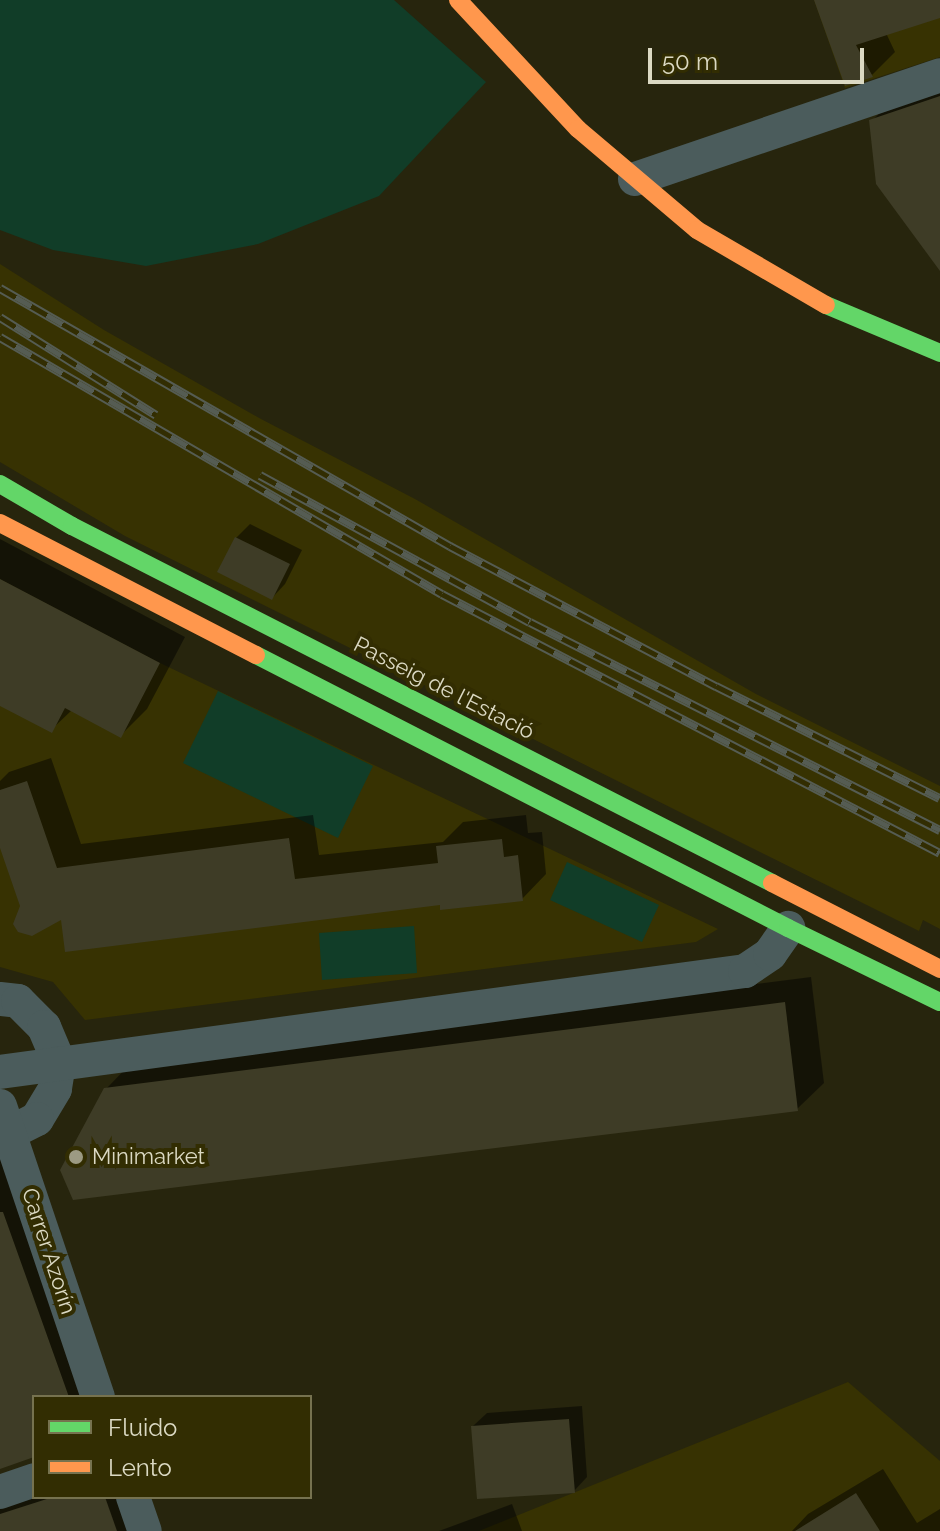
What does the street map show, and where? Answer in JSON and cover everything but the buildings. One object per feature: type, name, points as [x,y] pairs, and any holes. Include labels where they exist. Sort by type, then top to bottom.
[{"type":"main road","points":[[458,0],[578,129],[697,230],[819,302],[935,343]]},
{"type":"main road","name":"Passeig de l'Estació","points":[[0,484],[72,526],[869,930],[940,969]]},
{"type":"main road","points":[[0,523],[788,928],[940,1002]]},
{"type":"street","points":[[635,179],[940,75]]},
{"type":"street","points":[[0,1072],[745,971],[770,954],[788,928]]},
{"type":"street","points":[[0,999],[18,1001],[44,1027],[59,1063],[55,1089],[37,1119],[5,1119]]},
{"type":"street","name":"Carrer Azorín","points":[[5,1119],[97,1395]]},
{"type":"street","points":[[0,1492],[32,1481]]},
{"type":"street","points":[[134,1499],[145,1531]]},
{"type":"shaded area","points":[[814,0],[940,0],[940,57],[845,88]]},
{"type":"shaded area","points":[[0,264],[104,330],[261,419],[415,499],[756,694],[940,786],[940,929],[923,920],[919,931],[125,536],[0,462]]},
{"type":"shaded area","points":[[0,579],[160,663],[718,929],[696,942],[85,1020],[53,982],[0,967]]},
{"type":"shaded area","points":[[848,1382],[940,1461],[940,1531],[479,1531]]},
{"type":"green space","points":[[0,0],[394,0],[486,82],[379,196],[258,244],[146,266],[53,250],[0,230]]},
{"type":"green space","points":[[218,691],[373,766],[338,838],[183,763]]},
{"type":"green space","points":[[567,862],[659,905],[642,942],[550,900]]},
{"type":"green space","points":[[414,926],[417,973],[322,980],[319,933]]},
{"type":"railway","points":[[0,288],[450,546],[716,686],[940,798]]},
{"type":"railway","points":[[0,317],[156,415]]},
{"type":"railway","points":[[0,337],[442,594],[940,853]]},
{"type":"railway","points":[[260,475],[530,622],[940,830]]},
{"type":"traffic: fast","points":[[826,305],[940,353]]},
{"type":"traffic: fast","points":[[0,484],[72,526],[772,883]]},
{"type":"traffic: fast","points":[[256,655],[788,928],[940,1002]]},
{"type":"traffic: slow","points":[[458,0],[578,129],[697,230],[826,305]]},
{"type":"traffic: slow","points":[[0,523],[256,655]]},
{"type":"traffic: slow","points":[[772,883],[940,969]]},
{"type":"place","name":"Minimarket","points":[[76,1157]]}]
